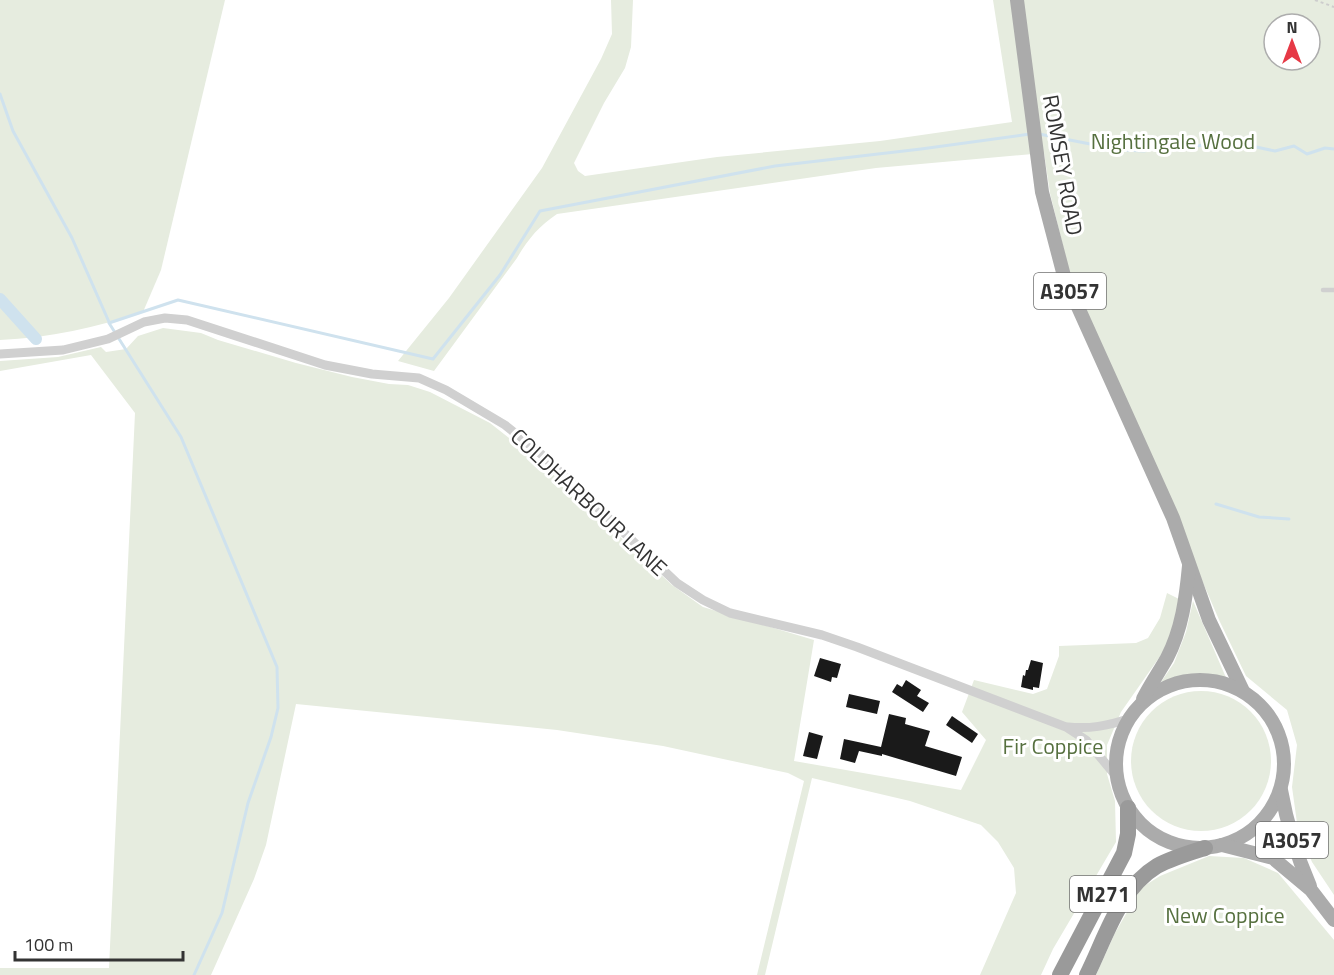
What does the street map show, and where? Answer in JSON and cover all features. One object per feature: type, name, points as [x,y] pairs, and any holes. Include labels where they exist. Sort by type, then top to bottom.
[{"type":"highway","name":"M271","points":[[1060,975],[1124,853],[1128,834],[1128,808]]},
{"type":"highway","name":"M271","points":[[1087,975],[1124,898],[1137,882],[1158,866],[1205,848]]},
{"type":"main road","name":"ROMSEY ROAD","points":[[1017,0],[1042,192],[1064,276],[1173,518],[1209,620],[1243,691]]},
{"type":"main road","name":"ROMSEY ROAD","points":[[1141,704],[1178,633],[1185,608],[1190,563]]},
{"type":"main road","points":[[1182,681],[1213,681],[1243,691],[1264,709],[1279,733],[1284,760],[1281,788],[1274,804],[1259,824],[1238,839],[1205,848],[1183,846],[1161,839],[1142,825],[1122,798],[1116,776],[1117,746],[1128,719],[1141,704],[1153,694],[1182,681]]},
{"type":"main road","name":"A3057","points":[[1281,788],[1286,822],[1294,850],[1311,890]]},
{"type":"main road","name":"A3057","points":[[1222,845],[1273,858],[1311,890],[1334,920]]},
{"type":"street","name":"COLDHARBOUR LANE","points":[[0,354],[63,350],[110,338],[144,322],[165,318],[187,320],[325,365],[372,374],[419,378],[446,390],[506,425],[541,454],[676,583],[703,600],[730,614],[822,635],[857,647],[1066,727],[1086,740],[1116,776]]},
{"type":"street","name":"COLDHARBOUR LANE","points":[[1066,727],[1087,729],[1128,719]]},
{"type":"lane","points":[[1323,290],[1334,290]]},
{"type":"path","points":[[1315,0],[1334,7]]},
{"type":"green space","points":[[0,0],[225,0],[161,270],[143,312],[73,331],[0,340]]},
{"type":"green space","name":"Nightingale Wood","points":[[611,0],[633,0],[631,47],[625,68],[604,103],[574,163],[578,171],[585,176],[717,157],[880,141],[1012,122],[993,0],[1334,0],[1334,895],[1312,862],[1298,830],[1292,787],[1297,745],[1287,710],[1246,676],[1220,622],[1070,275],[1050,193],[1044,153],[876,168],[557,214],[539,228],[530,239],[434,371],[398,361],[449,298],[542,168],[601,59],[612,34]]},
{"type":"green space","name":"Fir Coppice","points":[[163,328],[201,333],[296,363],[352,377],[408,385],[430,392],[490,423],[542,464],[672,585],[703,607],[814,640],[794,761],[961,790],[986,740],[962,712],[974,680],[1033,694],[1047,689],[1059,656],[1059,646],[1136,643],[1148,638],[1160,618],[1167,593],[1179,599],[1172,631],[1163,652],[1121,712],[1107,745],[1107,774],[1115,801],[1116,842],[1053,949],[1041,975],[980,975],[1016,893],[1014,868],[998,842],[981,825],[910,801],[812,778],[765,975],[757,975],[804,781],[788,773],[663,746],[557,730],[296,704],[266,845],[254,879],[211,975],[0,975],[0,968],[109,968],[135,413],[91,355],[0,371],[0,361],[58,357],[101,347],[106,352],[126,349],[138,336]]},
{"type":"green space","points":[[1193,601],[1227,680],[1194,674],[1161,682],[1174,663],[1186,632]]},
{"type":"green space","points":[[1201,691],[1228,696],[1251,711],[1266,734],[1271,761],[1266,788],[1251,811],[1228,826],[1201,831],[1174,826],[1151,811],[1136,788],[1131,761],[1136,734],[1151,711],[1174,696]]},
{"type":"green space","name":"New Coppice","points":[[1209,856],[1244,858],[1278,873],[1334,940],[1334,975],[1096,975],[1115,933],[1141,888],[1160,876]]},
{"type":"building","points":[[820,658],[841,664],[837,678],[832,677],[831,682],[814,676]]},
{"type":"building","points":[[1031,660],[1043,663],[1039,688],[1033,687],[1033,690],[1021,687],[1023,675],[1025,676]]},
{"type":"building","points":[[906,680],[921,690],[917,696],[929,703],[923,712],[892,692],[897,684],[902,687]]},
{"type":"building","points":[[849,694],[880,701],[877,714],[846,707]]},
{"type":"building","points":[[889,714],[906,718],[905,724],[930,731],[925,746],[962,757],[956,776],[882,754],[882,756],[859,751],[855,763],[840,759],[844,739],[881,747]]},
{"type":"building","points":[[952,716],[978,734],[972,743],[946,725]]},
{"type":"building","points":[[809,732],[823,736],[817,759],[803,756]]},
{"type":"waterway","points":[[0,94],[13,131],[72,238],[109,322]]},
{"type":"waterway","points":[[194,975],[222,913],[248,803],[271,737],[278,708],[277,667],[181,437],[109,323],[178,300],[433,359],[500,275],[540,211],[775,166],[1030,134]]},
{"type":"waterway","points":[[1039,134],[1121,150],[1144,151],[1164,146],[1183,148],[1203,145],[1210,149],[1227,147],[1240,139],[1246,139],[1256,147],[1275,151],[1294,146],[1307,154],[1325,148],[1334,149]]},
{"type":"waterway","points":[[0,299],[36,339]]},
{"type":"waterway","points":[[1216,504],[1259,517],[1289,519]]}]
